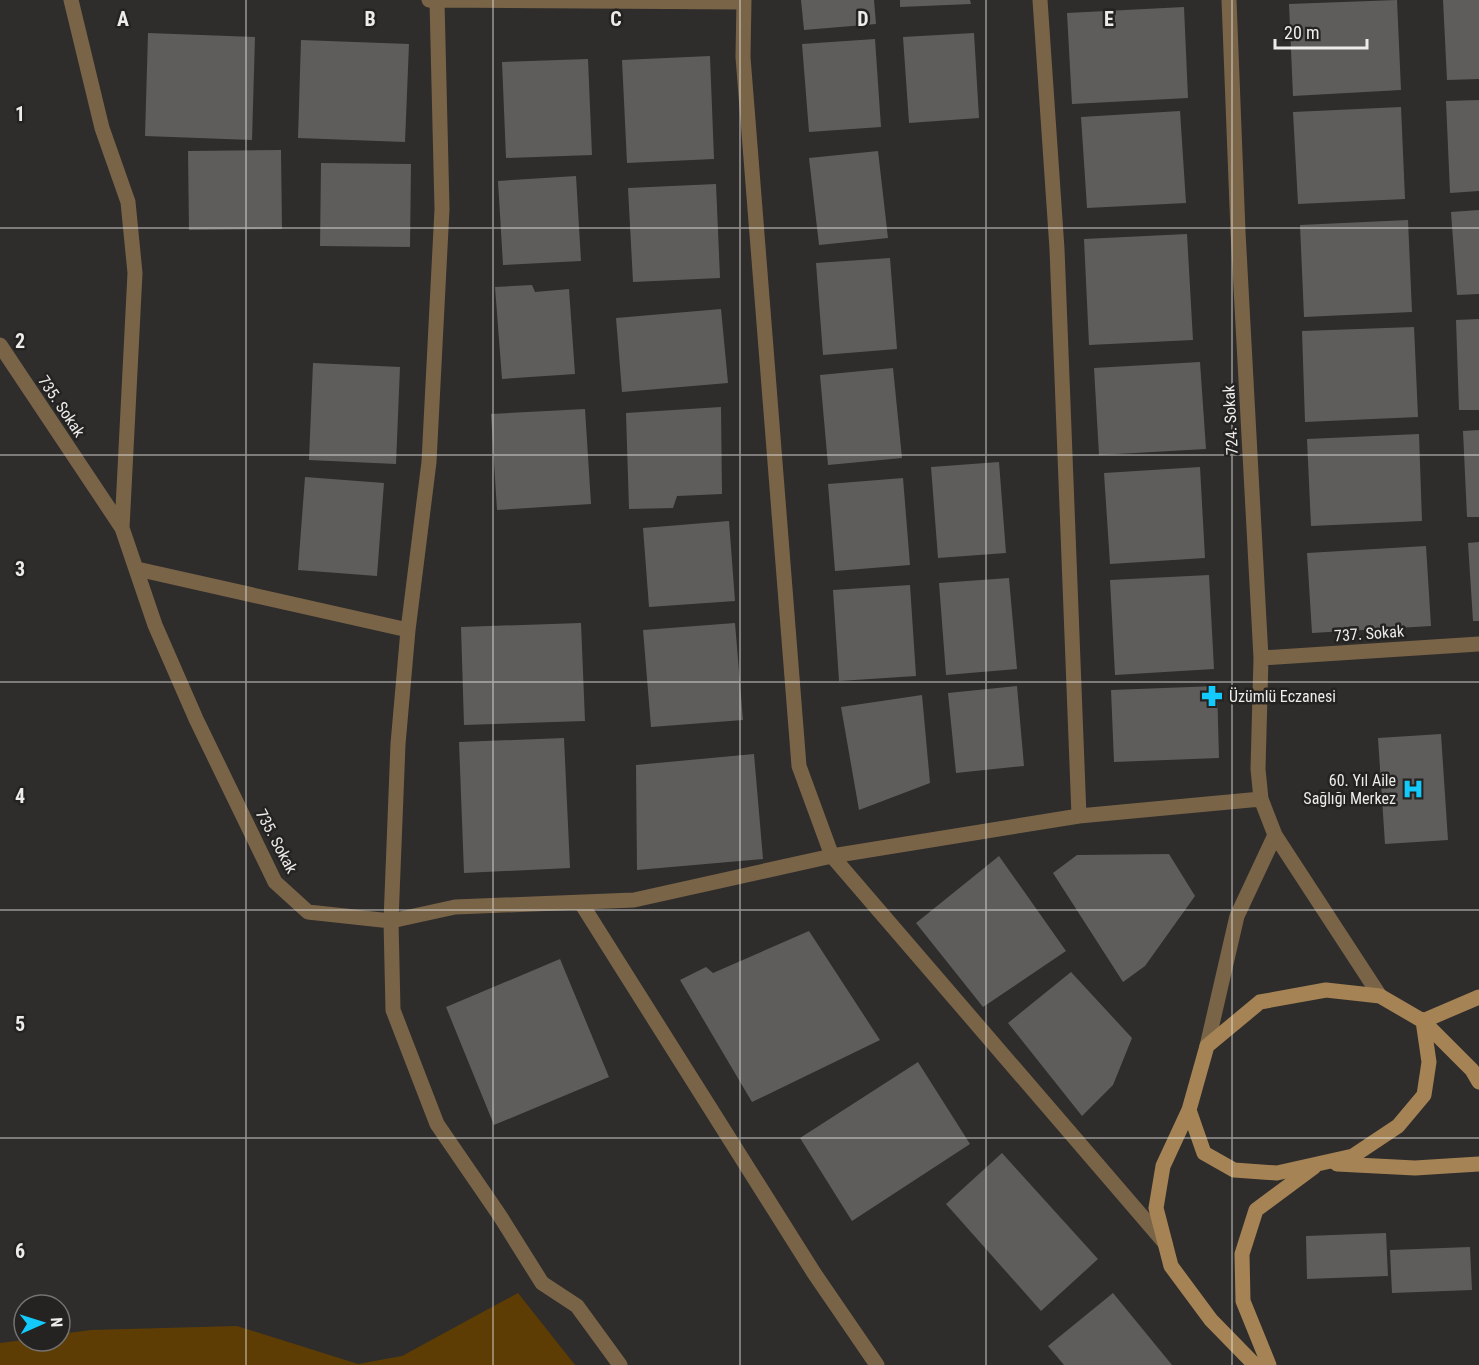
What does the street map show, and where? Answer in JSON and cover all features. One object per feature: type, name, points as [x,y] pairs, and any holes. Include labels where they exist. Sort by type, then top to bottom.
[{"type":"street","points":[[71,0],[102,128],[128,202],[135,273],[122,528]]},
{"type":"street","points":[[429,0],[744,1],[743,57],[799,766],[832,856],[1165,1243]]},
{"type":"street","points":[[437,0],[442,209],[429,462],[408,630],[399,744],[391,921],[393,1010],[437,1124],[500,1216],[542,1283],[577,1306],[620,1365]]},
{"type":"street","points":[[1040,0],[1057,249],[1079,816]]},
{"type":"street","name":"724. Sokak","points":[[1229,0],[1238,232],[1261,658],[1258,769],[1261,800],[1275,835],[1380,996]]},
{"type":"street","name":"735. Sokak","points":[[0,345],[122,528],[155,625],[191,708],[275,882],[308,912],[391,921],[454,908],[634,900],[832,856],[1079,816],[1261,800]]},
{"type":"street","points":[[137,569],[408,630]]},
{"type":"street","name":"737. Sokak","points":[[1261,658],[1479,644]]},
{"type":"street","points":[[1255,1365],[1211,1320],[1171,1266],[1156,1208],[1164,1166],[1189,1110],[1207,1046],[1237,916],[1275,835]]},
{"type":"street","points":[[581,903],[814,1273],[876,1365]]},
{"type":"street","points":[[1207,1046],[1260,1002],[1326,990],[1380,996],[1423,1021],[1472,1070],[1479,1082]]},
{"type":"street","points":[[1423,1021],[1479,997]]},
{"type":"street","points":[[1189,1110],[1204,1153],[1234,1170],[1277,1173],[1353,1156],[1398,1126],[1424,1095],[1429,1062],[1423,1021]]},
{"type":"street","points":[[1269,1365],[1243,1300],[1242,1254],[1256,1210],[1320,1163],[1415,1168],[1479,1164]]},
{"type":"shaded area","points":[[518,1293],[575,1365],[0,1365],[0,1343],[12,1342],[12,1353],[72,1353],[72,1332],[237,1326],[358,1364],[402,1356]]},
{"type":"building","points":[[801,0],[874,0],[876,24],[804,30]]},
{"type":"building","points":[[900,0],[970,0],[971,4],[900,7]]},
{"type":"building","points":[[1397,0],[1401,90],[1293,96],[1289,4]]},
{"type":"building","points":[[1443,0],[1479,0],[1479,79],[1447,80]]},
{"type":"building","points":[[1184,7],[1188,98],[1072,104],[1067,13]]},
{"type":"building","points":[[148,33],[255,37],[252,140],[145,136]]},
{"type":"building","points":[[974,33],[979,118],[909,123],[903,37]]},
{"type":"building","points":[[875,39],[881,127],[809,132],[802,44]]},
{"type":"building","points":[[301,40],[409,44],[405,142],[298,138]]},
{"type":"building","points":[[710,56],[714,159],[627,163],[622,60]]},
{"type":"building","points":[[588,59],[592,155],[506,158],[502,62]]},
{"type":"building","points":[[1479,100],[1479,191],[1450,193],[1446,101]]},
{"type":"building","points":[[1401,107],[1405,199],[1298,204],[1293,112]]},
{"type":"building","points":[[1180,111],[1186,203],[1087,208],[1081,117]]},
{"type":"building","points":[[281,150],[282,229],[189,230],[188,151]]},
{"type":"building","points":[[878,151],[888,238],[819,245],[809,158]]},
{"type":"building","points":[[321,163],[411,164],[410,247],[320,246]]},
{"type":"building","points":[[576,176],[581,261],[503,265],[498,181]]},
{"type":"building","points":[[716,184],[720,278],[633,282],[628,188]]},
{"type":"building","points":[[1479,210],[1479,294],[1457,295],[1451,212]]},
{"type":"building","points":[[1408,220],[1412,312],[1304,317],[1300,225]]},
{"type":"building","points":[[1187,234],[1193,340],[1089,345],[1084,239]]},
{"type":"building","points":[[890,258],[897,349],[823,355],[816,263]]},
{"type":"building","points":[[532,285],[535,292],[569,289],[575,374],[502,379],[495,287]]},
{"type":"building","points":[[721,309],[728,383],[622,392],[616,318]]},
{"type":"building","points":[[1479,319],[1479,410],[1459,410],[1456,320]]},
{"type":"building","points":[[1414,327],[1418,417],[1305,422],[1302,331]]},
{"type":"building","points":[[1200,362],[1206,449],[1099,455],[1094,368]]},
{"type":"building","points":[[313,363],[400,367],[396,464],[309,460]]},
{"type":"building","points":[[893,368],[902,458],[828,465],[820,375]]},
{"type":"building","points":[[721,407],[722,494],[677,496],[673,508],[629,509],[626,413]]},
{"type":"building","points":[[585,409],[591,504],[497,510],[491,414]]},
{"type":"building","points":[[1479,430],[1479,517],[1467,517],[1463,431]]},
{"type":"building","points":[[1419,434],[1422,521],[1311,526],[1307,439]]},
{"type":"building","points":[[999,462],[1006,553],[938,558],[931,467]]},
{"type":"building","points":[[1200,467],[1205,558],[1110,564],[1104,473]]},
{"type":"building","points":[[305,477],[384,483],[377,576],[298,570]]},
{"type":"building","points":[[903,478],[910,565],[835,571],[828,484]]},
{"type":"building","points":[[729,521],[735,601],[649,607],[643,528]]},
{"type":"building","points":[[1479,542],[1479,621],[1473,621],[1468,543]]},
{"type":"building","points":[[1426,546],[1431,626],[1312,633],[1307,553]]},
{"type":"building","points":[[1209,575],[1214,669],[1115,675],[1110,580]]},
{"type":"building","points":[[1009,578],[1017,669],[946,675],[939,583]]},
{"type":"building","points":[[910,585],[916,676],[839,681],[833,590]]},
{"type":"building","points":[[581,623],[585,721],[464,725],[461,627]]},
{"type":"building","points":[[735,623],[743,720],[651,727],[643,630]]},
{"type":"building","points":[[1017,686],[1024,766],[956,773],[948,693]]},
{"type":"building","points":[[1217,686],[1219,758],[1114,762],[1111,690]]},
{"type":"building","points":[[922,695],[930,783],[859,810],[841,707]]},
{"type":"building","name":"60. Yıl Aile Sağlığı Merkez","points":[[1441,734],[1448,840],[1385,844],[1378,738]]},
{"type":"building","points":[[564,738],[570,868],[464,873],[459,742]]},
{"type":"building","points":[[754,754],[763,859],[637,870],[636,765]]},
{"type":"building","points":[[1169,854],[1195,896],[1145,966],[1123,982],[1053,873],[1077,855]]},
{"type":"building","points":[[999,856],[1066,951],[983,1007],[916,923]]},
{"type":"building","points":[[809,931],[880,1040],[752,1102],[680,980],[706,967],[713,973]]},
{"type":"building","points":[[560,959],[609,1077],[494,1125],[446,1007]]},
{"type":"building","points":[[1071,972],[1132,1038],[1113,1085],[1082,1116],[1008,1023]]},
{"type":"building","points":[[918,1062],[970,1144],[852,1221],[800,1138]]},
{"type":"building","points":[[1002,1153],[1098,1259],[1041,1311],[946,1204]]},
{"type":"building","points":[[1386,1233],[1388,1276],[1307,1279],[1306,1236]]},
{"type":"building","points":[[1470,1247],[1472,1290],[1392,1293],[1390,1250]]},
{"type":"building","points":[[1113,1293],[1172,1365],[1064,1365],[1048,1346]]},
{"type":"place","name":"Üzümlü Eczanesi","points":[[1212,696]]},
{"type":"place","name":"60. Yıl Aile Sağlığı Merkez","points":[[1413,789]]}]
